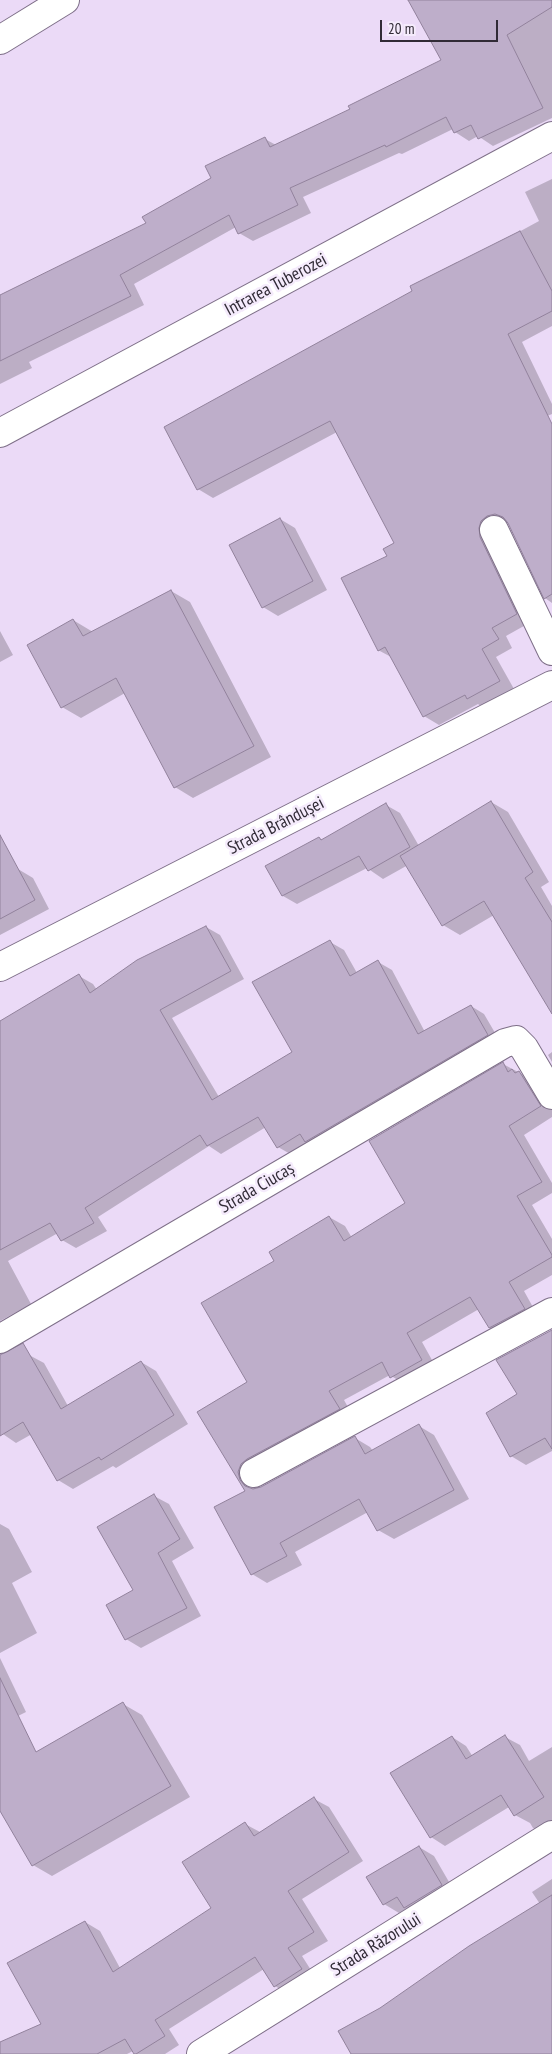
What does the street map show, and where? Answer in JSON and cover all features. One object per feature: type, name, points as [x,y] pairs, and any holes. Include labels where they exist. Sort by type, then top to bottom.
[{"type":"street","points":[[0,40],[65,0]]},
{"type":"street","name":"Intrarea Tuberozei","points":[[0,433],[552,136]]},
{"type":"street","points":[[494,530],[552,651]]},
{"type":"street","name":"Strada Brândușei","points":[[0,967],[552,685]]},
{"type":"street","name":"Strada Ciucaș","points":[[0,1339],[496,1048],[516,1040],[524,1048],[552,1095]]},
{"type":"street","points":[[254,1473],[552,1312]]},
{"type":"street","name":"Strada Răzorului","points":[[201,2054],[552,1835]]},
{"type":"building","points":[[408,0],[552,0],[552,7],[507,35],[543,108],[478,139],[471,125],[454,133],[446,117],[386,147],[385,145],[290,188],[298,205],[238,234],[229,215],[120,275],[131,296],[0,361],[0,295],[146,223],[142,217],[211,178],[205,166],[265,137],[270,147],[350,109],[348,106],[441,60]]},
{"type":"building","points":[[520,231],[552,291],[552,311],[508,334],[552,424],[552,594],[544,599],[508,523],[503,517],[495,514],[487,516],[481,521],[479,528],[480,537],[517,614],[492,628],[499,639],[482,649],[500,681],[467,699],[465,695],[423,717],[385,647],[378,651],[341,578],[387,556],[383,549],[394,543],[330,421],[197,490],[164,427],[412,291],[410,286]]},
{"type":"building","points":[[280,518],[313,581],[262,608],[229,545]]},
{"type":"building","points":[[171,590],[254,746],[174,788],[116,678],[61,708],[27,645],[73,619],[83,636]]},
{"type":"building","points":[[491,801],[533,872],[525,878],[552,922],[552,1014],[484,901],[442,926],[400,856]]},
{"type":"building","points":[[386,803],[410,847],[368,871],[359,856],[282,896],[265,866],[319,837],[321,840]]},
{"type":"building","points":[[0,835],[35,900],[0,919]]},
{"type":"building","points":[[206,926],[231,971],[160,1010],[212,1100],[292,1052],[252,982],[330,940],[350,976],[378,960],[418,1034],[471,1005],[488,1035],[305,1142],[300,1134],[277,1148],[258,1117],[207,1146],[200,1135],[85,1208],[94,1223],[61,1241],[50,1223],[0,1250],[0,1021],[79,974],[90,993],[137,960]]},
{"type":"building","points":[[503,1062],[508,1072],[512,1069],[515,1073],[519,1071],[541,1106],[509,1126],[542,1182],[517,1196],[552,1255],[552,1257],[509,1282],[525,1309],[489,1328],[470,1297],[407,1333],[422,1360],[390,1378],[382,1362],[329,1391],[340,1409],[247,1459],[241,1464],[238,1472],[240,1480],[245,1486],[253,1489],[261,1487],[355,1436],[365,1454],[419,1424],[454,1490],[377,1531],[359,1499],[280,1543],[287,1556],[251,1575],[214,1507],[245,1491],[197,1412],[247,1382],[201,1303],[274,1261],[269,1252],[329,1216],[344,1241],[405,1203],[369,1141]]},
{"type":"building","points":[[552,1330],[552,1449],[545,1438],[510,1457],[486,1413],[517,1394],[496,1360]]},
{"type":"building","points":[[23,1343],[61,1409],[141,1361],[174,1415],[101,1460],[99,1457],[57,1481],[23,1422],[0,1436],[0,1355]]},
{"type":"building","points":[[154,1494],[180,1539],[158,1553],[187,1608],[125,1640],[106,1605],[133,1590],[97,1527]]},
{"type":"building","points":[[0,1678],[36,1752],[123,1702],[171,1786],[32,1866],[0,1811]]},
{"type":"building","points":[[505,1735],[544,1797],[514,1816],[501,1795],[430,1838],[390,1773],[452,1736],[466,1759]]},
{"type":"building","points":[[314,1797],[349,1852],[288,1891],[314,1932],[288,1948],[302,1969],[274,1987],[255,1957],[155,2020],[165,2036],[136,2054],[134,2054],[125,2039],[97,2054],[0,2054],[0,2042],[41,2024],[7,1963],[85,1921],[113,1972],[211,1908],[182,1862],[245,1822],[254,1836]]},
{"type":"building","points":[[419,1846],[442,1885],[404,1908],[397,1897],[383,1905],[366,1877]]},
{"type":"building","points":[[552,1895],[552,2054],[351,2054],[338,2031],[380,2008],[469,1946]]}]
